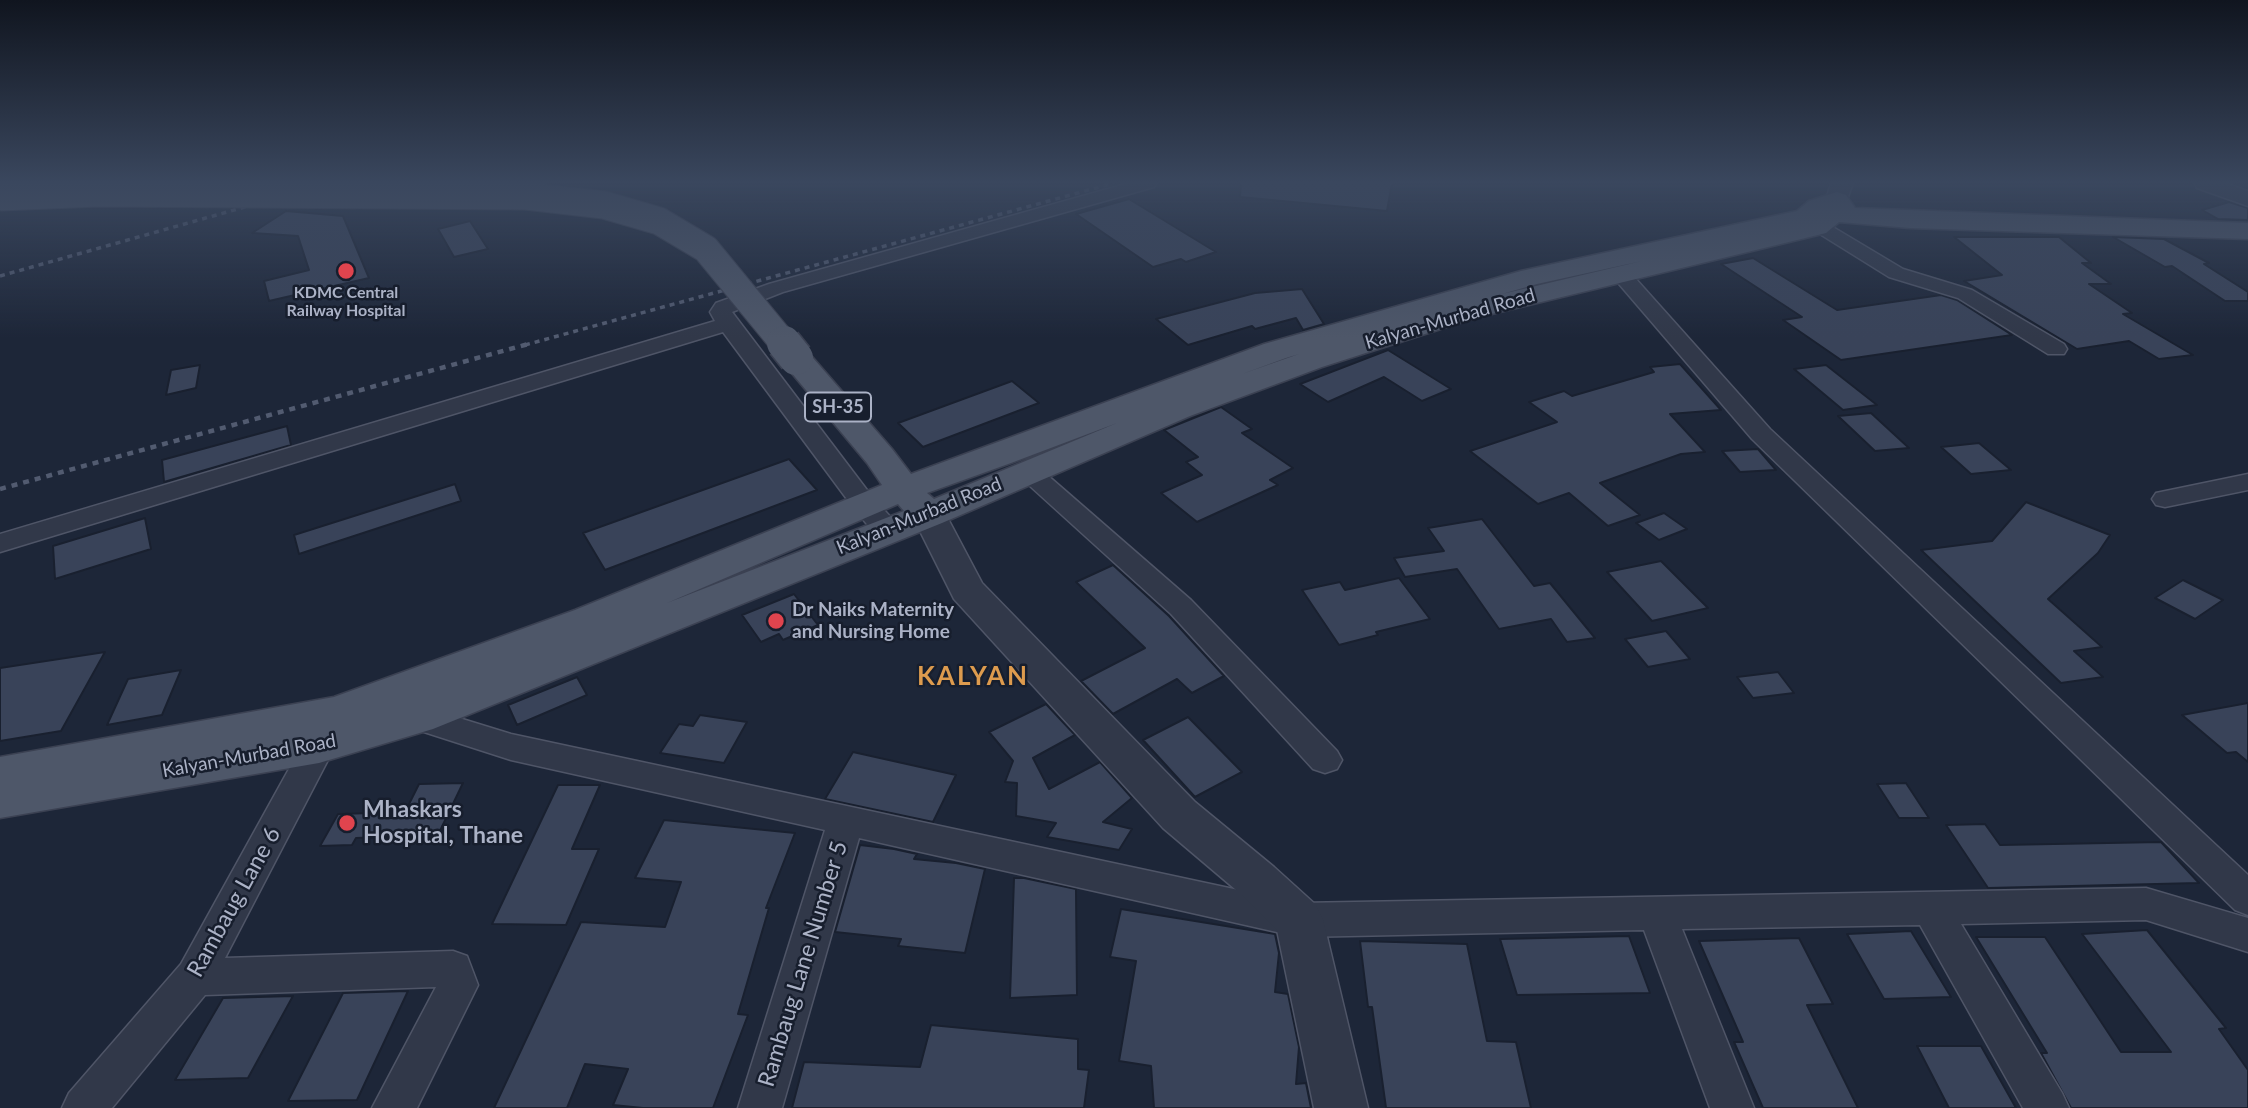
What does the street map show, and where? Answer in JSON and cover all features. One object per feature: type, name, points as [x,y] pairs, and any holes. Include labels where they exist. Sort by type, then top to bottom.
[{"type":"main road","name":"SH-35","points":[[682,235],[706,249],[901,483]]},
{"type":"main road","name":"Kalyan-Murbad Road","points":[[0,781],[319,746],[417,717],[876,517],[901,483],[999,456],[1275,351],[1531,277],[1710,235]]},
{"type":"main road","name":"Kalyan-Murbad Road","points":[[901,483],[1029,472],[1178,409],[1324,356],[1465,312],[1620,273],[1740,235]]},
{"type":"main road","name":"Kalyan-Murbad Road","points":[[0,781],[354,707],[876,517]]},
{"type":"street","points":[[876,517],[721,312],[724,307],[776,288],[965,235]]},
{"type":"street","points":[[1853,235],[1896,273],[1965,294],[2056,349]]},
{"type":"street","points":[[1620,273],[1761,434],[2248,899]]},
{"type":"street","points":[[0,543],[728,324]]},
{"type":"street","points":[[1029,472],[1181,607],[1325,760]]},
{"type":"street","points":[[2165,499],[2248,482]]},
{"type":"street","points":[[901,483],[967,590],[1179,815],[1258,881],[1299,920],[1341,1108]]},
{"type":"street","points":[[354,707],[417,717],[511,747],[1299,920],[2146,904],[2248,935]]},
{"type":"street","name":"Rambaug Lane 6","points":[[84,1108],[195,977],[319,746],[354,707]]},
{"type":"street","name":"Rambaug Lane Number 5","points":[[760,1108],[846,820]]},
{"type":"street","points":[[1931,908],[2047,1108]]},
{"type":"street","points":[[1657,913],[1732,1108]]},
{"type":"street","points":[[195,977],[453,969],[458,985],[394,1108]]},
{"type":"building","points":[[278,235],[351,235],[369,278],[269,301],[264,281],[309,270],[298,236]]},
{"type":"building","points":[[441,235],[479,235],[488,249],[454,257]]},
{"type":"building","points":[[1106,235],[1188,235],[1216,252],[1186,262],[1181,259],[1153,267]]},
{"type":"building","points":[[1954,237],[2059,237],[2091,263],[2082,263],[2111,284],[2089,284],[2132,313],[2123,314],[2193,355],[2159,359],[2129,341],[2077,349],[1964,281],[2002,275]]},
{"type":"building","points":[[2113,237],[2164,239],[2209,263],[2204,264],[2248,292],[2248,301],[2225,301],[2172,266],[2165,267]]},
{"type":"building","points":[[1753,258],[1837,310],[1941,295],[1957,300],[2012,335],[1841,360],[1783,320],[1802,317],[1721,264]]},
{"type":"building","points":[[1302,289],[1324,324],[1303,330],[1296,318],[1255,329],[1252,326],[1188,345],[1156,319],[1255,293]]},
{"type":"building","points":[[1388,350],[1451,389],[1422,401],[1384,377],[1328,402],[1300,384]]},
{"type":"building","points":[[1680,364],[1721,410],[1670,414],[1705,452],[1681,454],[1600,483],[1640,515],[1608,526],[1569,493],[1538,504],[1470,451],[1557,422],[1529,402],[1564,391],[1572,396],[1654,372],[1650,367]]},
{"type":"building","points":[[200,365],[196,388],[166,395],[171,370]]},
{"type":"building","points":[[1826,365],[1877,405],[1843,410],[1794,369]]},
{"type":"building","points":[[1012,381],[1039,403],[923,447],[898,423]]},
{"type":"building","points":[[1221,407],[1252,429],[1242,433],[1293,468],[1270,480],[1278,485],[1197,522],[1161,493],[1202,475],[1186,462],[1198,457],[1164,430]]},
{"type":"building","points":[[1871,413],[1909,448],[1875,451],[1838,416]]},
{"type":"building","points":[[287,426],[291,445],[164,482],[162,460]]},
{"type":"building","points":[[1979,443],[2011,470],[1971,474],[1941,447]]},
{"type":"building","points":[[1758,449],[1776,470],[1740,472],[1722,451]]},
{"type":"building","points":[[789,459],[817,490],[605,570],[583,533]]},
{"type":"building","points":[[455,484],[461,501],[299,554],[294,535]]},
{"type":"building","points":[[2026,502],[2110,535],[2098,553],[2048,599],[2102,647],[2074,651],[2103,677],[2061,683],[1921,550],[1992,541]]},
{"type":"building","points":[[1664,513],[1687,529],[1659,540],[1636,523]]},
{"type":"building","points":[[145,518],[151,549],[55,579],[53,546]]},
{"type":"building","points":[[1482,519],[1534,586],[1550,583],[1595,638],[1567,642],[1551,619],[1499,629],[1457,569],[1405,577],[1394,558],[1444,551],[1428,528]]},
{"type":"building","points":[[1661,561],[1708,608],[1652,621],[1607,572]]},
{"type":"building","points":[[1113,565],[1169,616],[1224,676],[1192,693],[1177,679],[1113,714],[1081,681],[1145,648],[1076,582]]},
{"type":"building","points":[[1399,578],[1430,619],[1376,632],[1378,635],[1339,645],[1302,590],[1340,582],[1345,590]]},
{"type":"building","points":[[2183,580],[2223,600],[2195,619],[2155,598]]},
{"type":"building","points":[[794,594],[818,625],[783,640],[779,634],[761,642],[742,615]]},
{"type":"building","points":[[1666,631],[1690,659],[1648,667],[1625,639]]},
{"type":"building","points":[[105,652],[61,731],[0,741],[0,668]]},
{"type":"building","points":[[181,670],[162,715],[107,725],[128,679]]},
{"type":"building","points":[[1778,672],[1794,693],[1753,698],[1737,677]]},
{"type":"building","points":[[577,677],[587,695],[517,725],[508,705]]},
{"type":"building","points":[[2248,703],[2248,762],[2236,752],[2227,753],[2182,715]]},
{"type":"building","points":[[1046,704],[1075,735],[1033,758],[1049,789],[1100,762],[1132,798],[1103,822],[1132,829],[1119,850],[1047,837],[1056,823],[1016,816],[1017,783],[1005,782],[1013,761],[989,732]]},
{"type":"building","points":[[700,715],[747,722],[724,763],[660,753],[679,724],[693,726]]},
{"type":"building","points":[[1188,717],[1242,772],[1195,797],[1143,740]]},
{"type":"building","points":[[853,752],[956,775],[933,822],[825,799]]},
{"type":"building","points":[[463,783],[438,835],[356,838],[352,845],[320,846],[338,814],[405,812],[419,784]]},
{"type":"building","points":[[1906,783],[1929,818],[1899,818],[1877,784]]},
{"type":"building","points":[[558,785],[600,785],[572,849],[599,849],[566,925],[492,924]]},
{"type":"building","points":[[664,820],[795,833],[766,908],[769,908],[738,1014],[748,1015],[713,1108],[613,1105],[628,1069],[585,1064],[567,1108],[494,1108],[581,922],[665,927],[681,882],[635,878]]},
{"type":"building","points":[[1985,824],[2000,845],[2161,842],[2199,883],[1988,888],[1946,825]]},
{"type":"building","points":[[860,845],[917,854],[914,859],[985,869],[965,953],[898,946],[901,939],[835,932]]},
{"type":"building","points":[[1014,878],[1076,889],[1077,995],[1010,998]]},
{"type":"building","points":[[1121,909],[1275,934],[1279,953],[1275,992],[1288,994],[1299,1047],[1296,1084],[1306,1083],[1311,1108],[1154,1108],[1151,1066],[1119,1061],[1136,961],[1110,957]]},
{"type":"building","points":[[2147,930],[2226,1028],[2219,1029],[2248,1070],[2248,1108],[2071,1108],[2041,1053],[2047,1053],[1976,937],[2045,937],[2121,1052],[2171,1052],[2082,934]]},
{"type":"building","points":[[1911,931],[1951,997],[1884,999],[1847,934]]},
{"type":"building","points":[[1629,936],[1650,993],[1517,995],[1500,939]]},
{"type":"building","points":[[1799,938],[1833,1004],[1807,1005],[1858,1108],[1763,1108],[1734,1042],[1743,1042],[1699,941]]},
{"type":"building","points":[[1360,941],[1467,944],[1487,1041],[1516,1042],[1531,1108],[1386,1108],[1372,1007],[1368,1007]]},
{"type":"building","points":[[408,991],[357,1100],[288,1101],[343,993]]},
{"type":"building","points":[[293,996],[248,1078],[175,1080],[223,998]]},
{"type":"building","points":[[931,1025],[1078,1039],[1078,1069],[1089,1070],[1084,1108],[792,1108],[804,1062],[920,1067]]},
{"type":"building","points":[[1917,1046],[1981,1046],[2016,1108],[1949,1108]]},
{"type":"railway","points":[[0,276],[147,235]]},
{"type":"railway","points":[[525,345],[926,235]]},
{"type":"railway","points":[[0,489],[532,343]]},
{"type":"place","name":"KDMC Central Railway Hospital","points":[[346,271]]},
{"type":"place","name":"Dr Naiks Maternity and Nursing Home","points":[[776,621]]},
{"type":"place","name":"Mhaskars Hospital, Thane","points":[[347,823]]},
{"type":"district","name":"KALYAN","points":[[973,677]]}]
